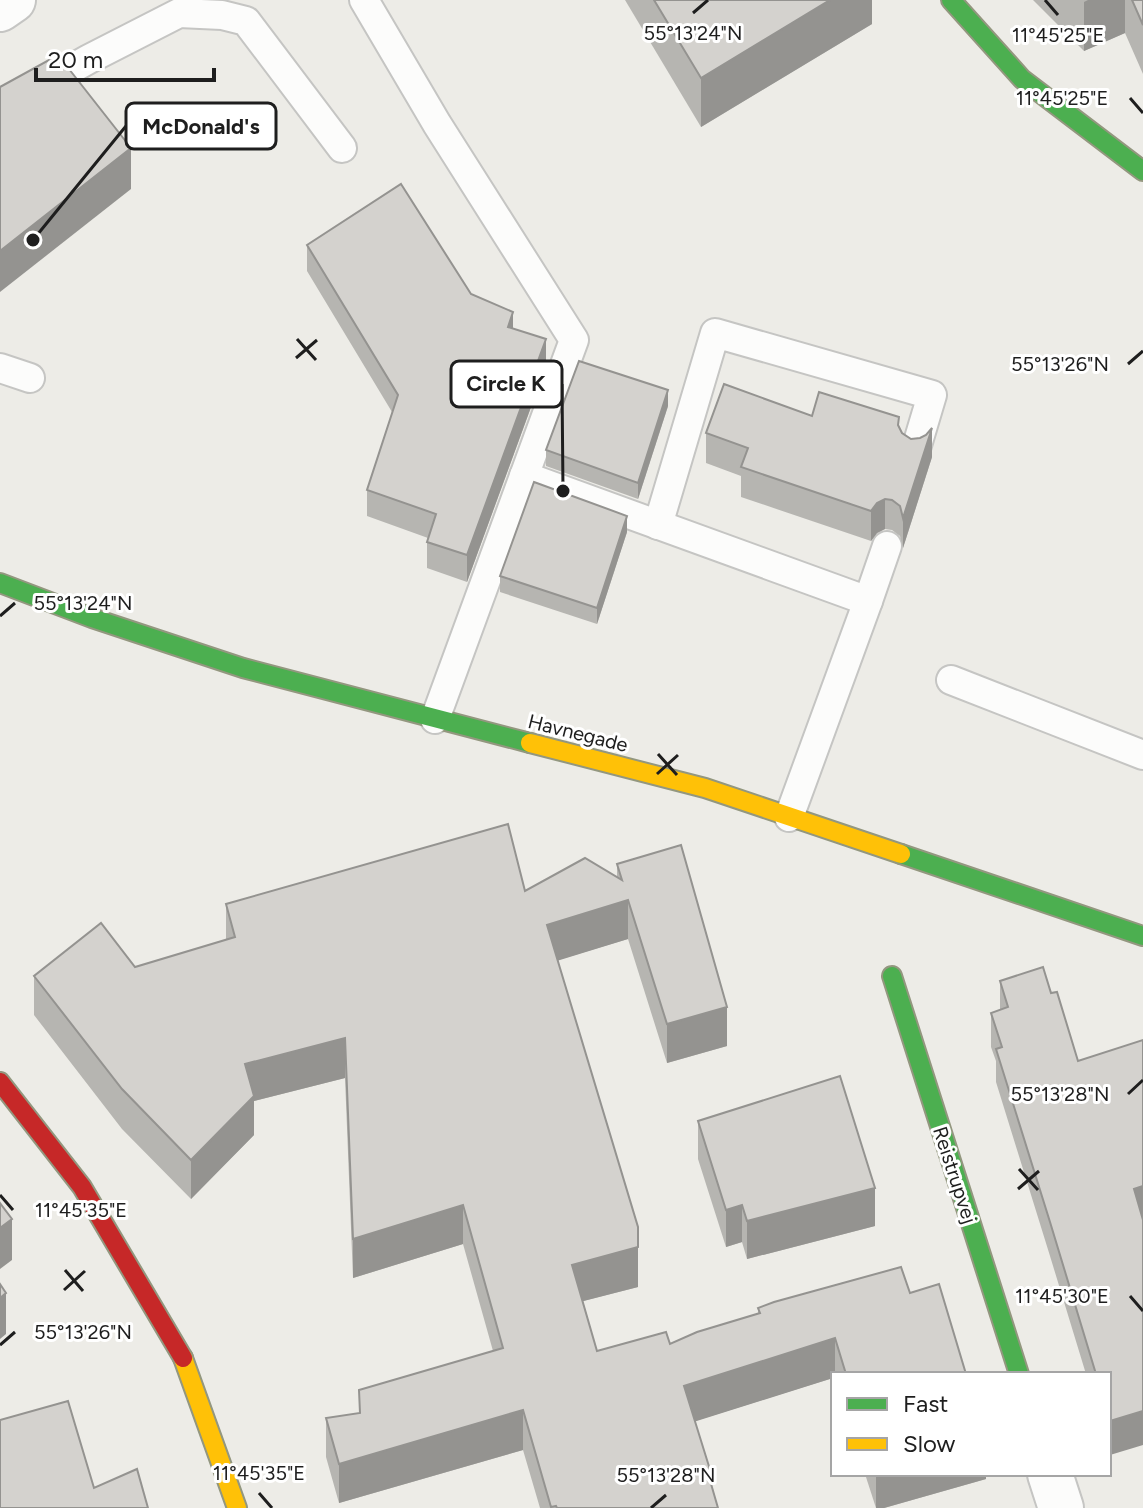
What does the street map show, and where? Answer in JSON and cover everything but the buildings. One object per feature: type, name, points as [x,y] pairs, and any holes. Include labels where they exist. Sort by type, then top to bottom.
[{"type":"main road","points":[[951,0],[1022,79],[1143,171]]},
{"type":"main road","name":"Havnegade","points":[[0,583],[92,618],[243,668],[705,788],[1143,936]]},
{"type":"main road","name":"Reistrupvej","points":[[892,976],[1018,1372]]},
{"type":"main road","points":[[0,1082],[82,1187],[182,1356],[237,1508]]},
{"type":"street","points":[[1051,1476],[1061,1508]]},
{"type":"lane","points":[[364,0],[437,124],[574,340],[435,719]]},
{"type":"lane","points":[[0,109],[179,13],[222,15],[246,21],[342,148]]},
{"type":"lane","points":[[658,525],[715,333],[932,395],[915,452]]},
{"type":"lane","points":[[0,368],[30,378]]},
{"type":"lane","points":[[524,476],[868,601]]},
{"type":"lane","points":[[789,817],[887,546]]},
{"type":"lane","points":[[951,680],[1143,755]]},
{"type":"traffic: fast","points":[[951,0],[1022,79],[1143,171]]},
{"type":"traffic: fast","points":[[0,583],[92,618],[243,668],[530,743]]},
{"type":"traffic: fast","points":[[901,854],[1143,936]]},
{"type":"traffic: fast","points":[[892,976],[1018,1372]]},
{"type":"traffic: slow","points":[[530,743],[705,788],[901,854]]},
{"type":"traffic: slow","points":[[183,1358],[237,1508]]},
{"type":"traffic: jam","points":[[0,1082],[82,1187],[183,1358]]},
{"type":"place","name":"McDonald's","points":[[33,240]]},
{"type":"place","name":"Circle K","points":[[563,491]]}]
